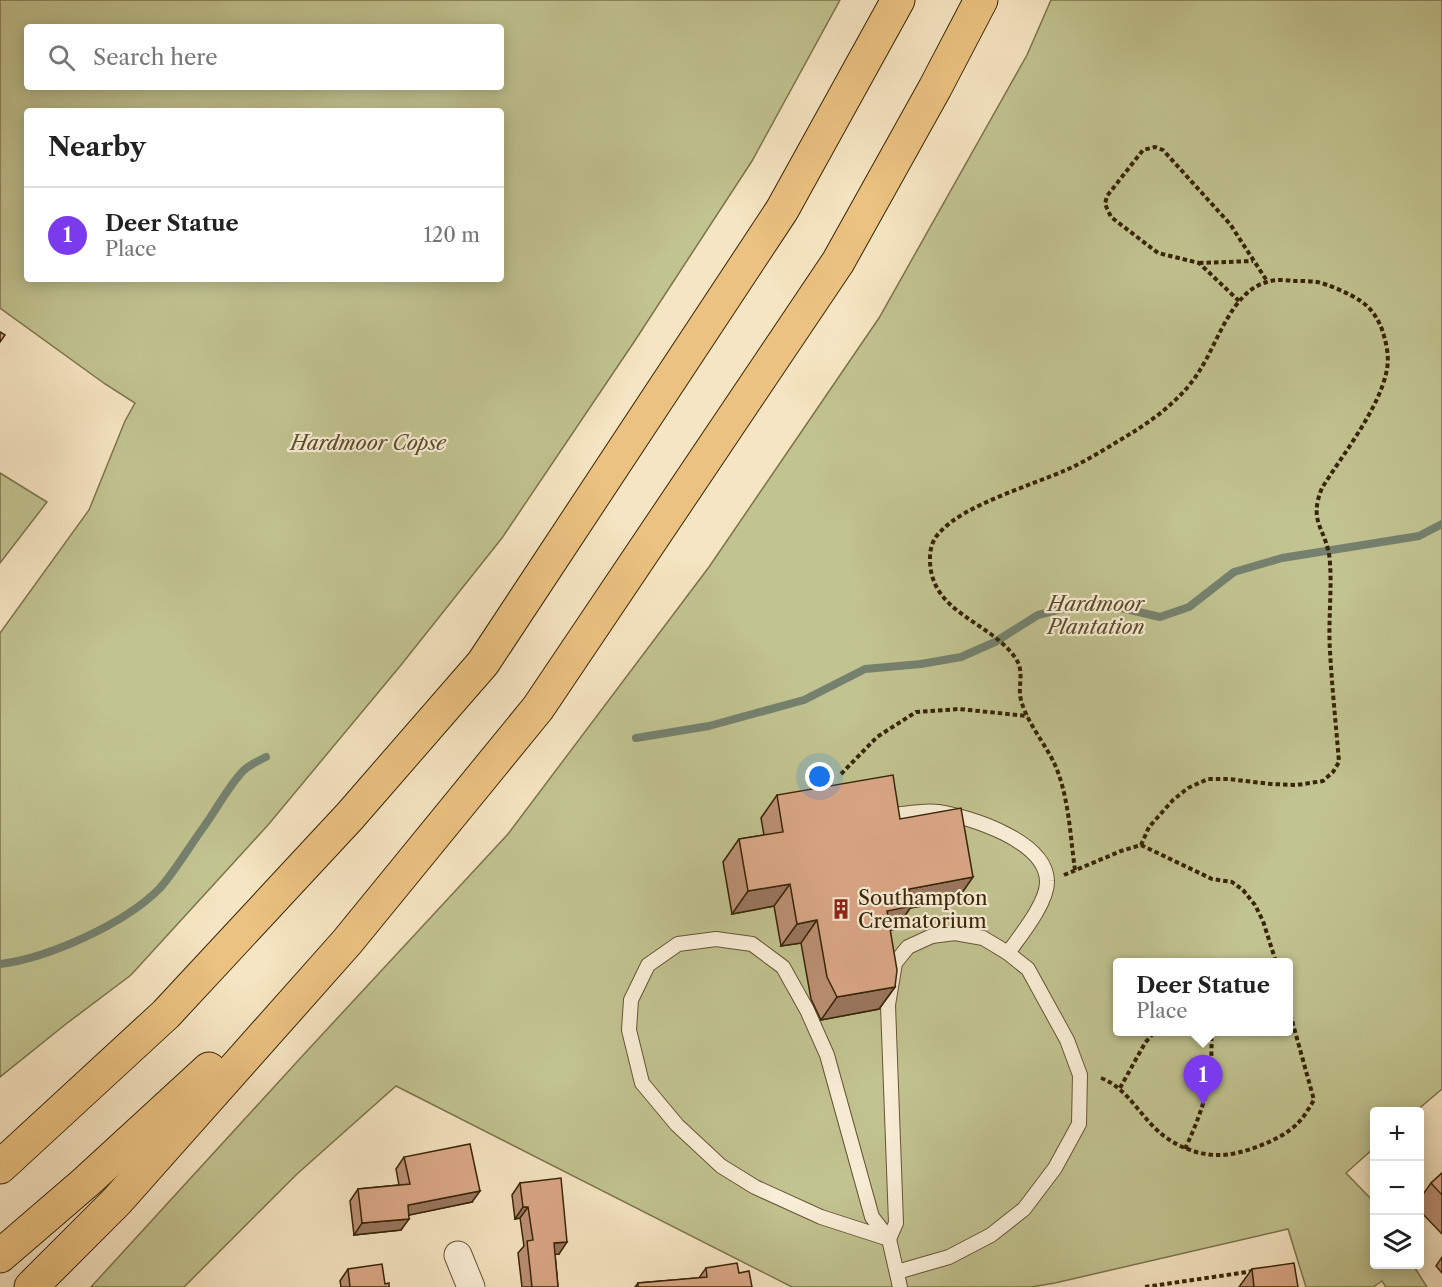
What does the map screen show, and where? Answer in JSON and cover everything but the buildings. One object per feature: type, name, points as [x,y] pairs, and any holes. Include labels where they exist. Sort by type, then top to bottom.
[{"type":"highway","points":[[0,1167],[166,1014],[350,816],[483,663],[782,210],[898,0]]},
{"type":"highway","points":[[31,1287],[117,1200],[347,942],[538,708],[838,262],[981,0]]},
{"type":"highway","points":[[0,1256],[86,1182],[347,942]]},
{"type":"street","points":[[458,1255],[471,1287]]},
{"type":"lane","points":[[901,814],[936,811],[1011,835],[1034,854],[1045,867],[1048,883],[1043,900],[1008,953]]},
{"type":"lane","points":[[889,1239],[896,1223],[888,1005],[895,963],[908,947],[932,936],[955,933],[982,938],[1008,953],[1028,969],[1067,1040],[1080,1075],[1079,1124],[1055,1168],[1024,1209],[991,1235],[949,1257],[897,1272]]},
{"type":"lane","points":[[889,1239],[821,1217],[754,1187],[721,1166],[677,1125],[642,1083],[629,1030],[631,1000],[648,965],[678,944],[716,939],[752,944],[783,967],[807,1010],[827,1055],[872,1217],[889,1239],[900,1287]]},
{"type":"path","points":[[1253,261],[1199,263],[1158,253],[1111,217],[1105,204],[1107,196],[1143,150],[1155,147],[1163,150],[1230,225],[1267,281]]},
{"type":"path","points":[[1199,263],[1239,301]]},
{"type":"path","points":[[1075,870],[1064,793],[1056,767],[1020,697],[1022,676],[1017,659],[1006,646],[953,608],[936,588],[930,557],[933,542],[940,531],[962,514],[1037,480],[1067,470],[1136,430],[1167,408],[1200,370],[1239,301],[1252,288],[1267,281],[1318,282],[1359,300],[1373,312],[1381,324],[1387,347],[1387,368],[1378,399],[1322,488],[1317,500],[1315,515],[1325,538],[1330,561],[1330,651],[1339,762],[1333,772],[1323,781],[1297,784],[1208,779],[1188,788],[1173,800],[1149,827],[1141,845]]},
{"type":"path","points":[[841,774],[878,737],[916,712],[959,709],[1028,716]]},
{"type":"path","points":[[1048,883],[1121,851],[1141,845],[1212,879],[1232,882],[1243,890],[1255,905],[1263,921],[1274,958]]},
{"type":"path","points":[[1080,1075],[1102,1078],[1116,1084],[1159,1132],[1185,1149],[1218,1155],[1251,1149],[1277,1138],[1298,1124],[1314,1100],[1293,1024]]},
{"type":"path","points":[[1120,1088],[1151,1036]]},
{"type":"path","points":[[1185,1149],[1202,1110],[1210,1078],[1211,1036]]},
{"type":"path","points":[[1145,1287],[1261,1269]]},
{"type":"green space","name":"Hardmoor Copse","points":[[0,0],[840,0],[752,161],[502,538],[401,665],[268,825],[131,975],[0,1077],[0,633],[89,510],[125,421],[135,403],[0,308]]},
{"type":"green space","name":"Hardmoor Plantation","points":[[1051,0],[1442,0],[1442,1089],[1421,1107],[1370,1107],[1370,1152],[1346,1173],[1370,1198],[1370,1269],[1416,1269],[1427,1287],[1386,1287],[1382,1281],[1373,1287],[1306,1287],[1288,1229],[1031,1287],[792,1287],[396,1086],[297,1174],[184,1287],[91,1287],[508,834],[709,567],[879,318],[1027,55]]},
{"type":"green space","points":[[0,473],[47,502],[0,563]]},
{"type":"waterway","points":[[636,738],[709,726],[804,700],[865,669],[921,664],[961,657],[995,642],[1038,615],[1062,609],[1096,602],[1160,617],[1189,607],[1234,572],[1282,558],[1419,536],[1442,524]]},
{"type":"waterway","points":[[0,964],[41,955],[63,947],[107,926],[145,901],[172,874],[237,778],[248,767],[266,757]]},
{"type":"place","name":"Southampton Crematorium","points":[[841,909]]},
{"type":"place","name":"Deer Statue","points":[[1203,1105]]}]
